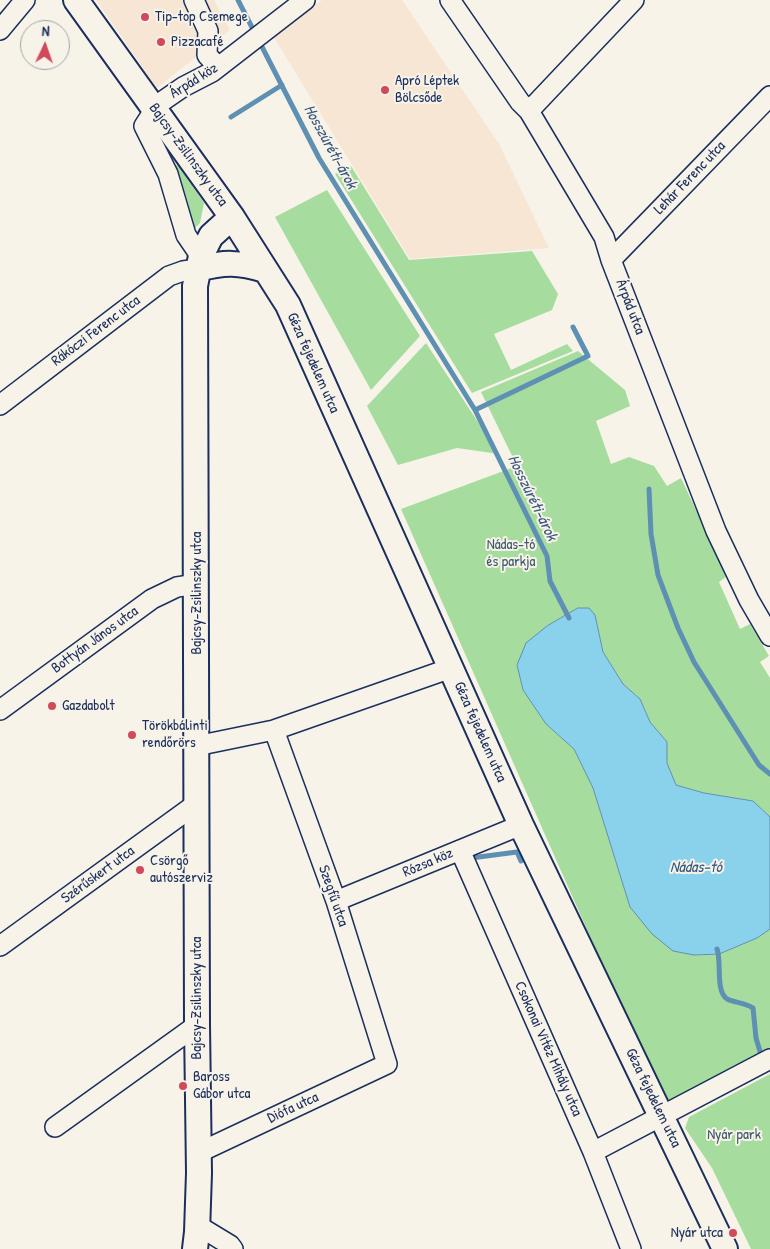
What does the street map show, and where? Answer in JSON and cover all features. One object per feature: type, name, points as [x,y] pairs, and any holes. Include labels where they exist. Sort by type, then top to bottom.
[{"type":"main road","name":"Bajcsy-Zsilinszky utca","points":[[76,0],[232,217],[211,236],[199,263],[195,308],[198,1153],[198,1225],[195,1249]]},
{"type":"main road","name":"Géza fejedelem utca","points":[[232,217],[288,305],[376,506],[521,825],[726,1249]]},
{"type":"main road","points":[[199,263],[248,264],[265,270]]},
{"type":"street","points":[[0,30],[25,0]]},
{"type":"street","points":[[194,0],[208,31],[207,55],[218,67]]},
{"type":"street","name":"Árpád köz","points":[[154,108],[183,87],[218,67],[304,0]]},
{"type":"street","name":"Árpád utca","points":[[450,0],[520,102],[529,110],[604,237],[611,260],[716,531],[749,600],[770,636]]},
{"type":"street","points":[[529,110],[634,0]]},
{"type":"street","name":"Lehár Ferenc utca","points":[[611,260],[770,96]]},
{"type":"street","points":[[154,108],[144,126],[168,174],[186,235],[199,263]]},
{"type":"street","name":"Rákóczi Ferenc utca","points":[[0,405],[169,276],[199,263]]},
{"type":"street","name":"Bottyán János utca","points":[[0,710],[152,599],[177,587],[197,584]]},
{"type":"street","points":[[196,746],[274,730],[451,668]]},
{"type":"street","name":"Szegfű utca","points":[[274,730],[336,901],[387,1064]]},
{"type":"street","name":"Szérűskert utca","points":[[0,946],[196,804]]},
{"type":"street","name":"Rózsa köz","points":[[336,901],[521,825]]},
{"type":"street","name":"Csokonai Vitéz Mihály utca","points":[[460,850],[593,1152],[632,1249]]},
{"type":"street","points":[[55,1127],[197,1024]]},
{"type":"street","points":[[593,1152],[763,1063]]},
{"type":"street","name":"Diófa utca","points":[[198,1153],[387,1064]]},
{"type":"street","points":[[198,1225],[230,1245],[233,1249]]},
{"type":"shaded area","points":[[96,0],[214,0],[230,30],[157,88]]},
{"type":"shaded area","name":"Apró Léptek Bölcsőde","points":[[322,0],[402,0],[499,144],[549,248],[410,259],[273,36]]},
{"type":"green space","points":[[178,165],[204,203],[200,223],[194,229],[187,199],[174,166]]},
{"type":"green space","points":[[351,166],[409,260],[532,251],[558,294],[552,310],[494,334],[511,370],[567,344],[573,351],[472,393],[335,174]]},
{"type":"green space","points":[[327,190],[420,336],[371,390],[275,217]]},
{"type":"green space","points":[[426,343],[499,454],[457,448],[398,465],[367,406]]},
{"type":"green space","name":"Nádas-tó és parkja","points":[[578,351],[625,390],[630,406],[596,421],[611,464],[629,457],[654,466],[667,486],[681,478],[727,576],[719,582],[740,629],[750,624],[769,656],[760,662],[770,678],[770,817],[753,801],[704,793],[676,785],[667,763],[667,742],[650,722],[640,699],[623,684],[603,652],[595,615],[578,608],[547,626],[517,665],[523,690],[546,724],[574,749],[593,788],[630,907],[694,955],[719,954],[757,938],[770,929],[770,1048],[665,1106],[401,509],[517,466],[481,392]]},
{"type":"green space","name":"Nyár park","points":[[770,1074],[770,1249],[751,1249],[712,1168],[685,1128],[689,1117]]},
{"type":"water","name":"Nádas-tó","points":[[578,608],[589,608],[595,615],[603,652],[623,684],[640,699],[650,722],[667,742],[667,763],[676,785],[704,793],[753,801],[770,817],[770,929],[757,938],[719,954],[694,955],[673,951],[652,934],[630,907],[593,788],[574,749],[546,724],[523,690],[517,665],[526,643],[547,626]]},
{"type":"waterway","name":"Hosszúréti-árok","points":[[238,0],[319,158],[475,410],[547,556],[550,581],[569,618]]},
{"type":"waterway","points":[[231,117],[282,85]]},
{"type":"waterway","points":[[475,410],[588,356],[573,327]]},
{"type":"waterway","points":[[649,489],[651,534],[658,575],[678,628],[694,662],[759,765],[770,774]]},
{"type":"waterway","points":[[471,858],[517,852],[521,861]]},
{"type":"waterway","name":"Hosszúréti-árok","points":[[717,949],[723,995],[727,999],[753,1008],[756,1038],[762,1058]]},
{"type":"place","name":"Tip-top Csemege","points":[[145,17]]},
{"type":"place","name":"Pizzacafé","points":[[161,42]]},
{"type":"place","name":"Apró Léptek Bölcsőde","points":[[385,90]]},
{"type":"place","name":"Gazdabolt","points":[[52,706]]},
{"type":"place","name":"Törökbálinti rendőrörs","points":[[132,735]]},
{"type":"place","name":"Csörgő autószerviz","points":[[140,870]]},
{"type":"place","name":"Baross Gábor utca","points":[[183,1086]]},
{"type":"place","name":"Nyár utca","points":[[733,1233]]}]
